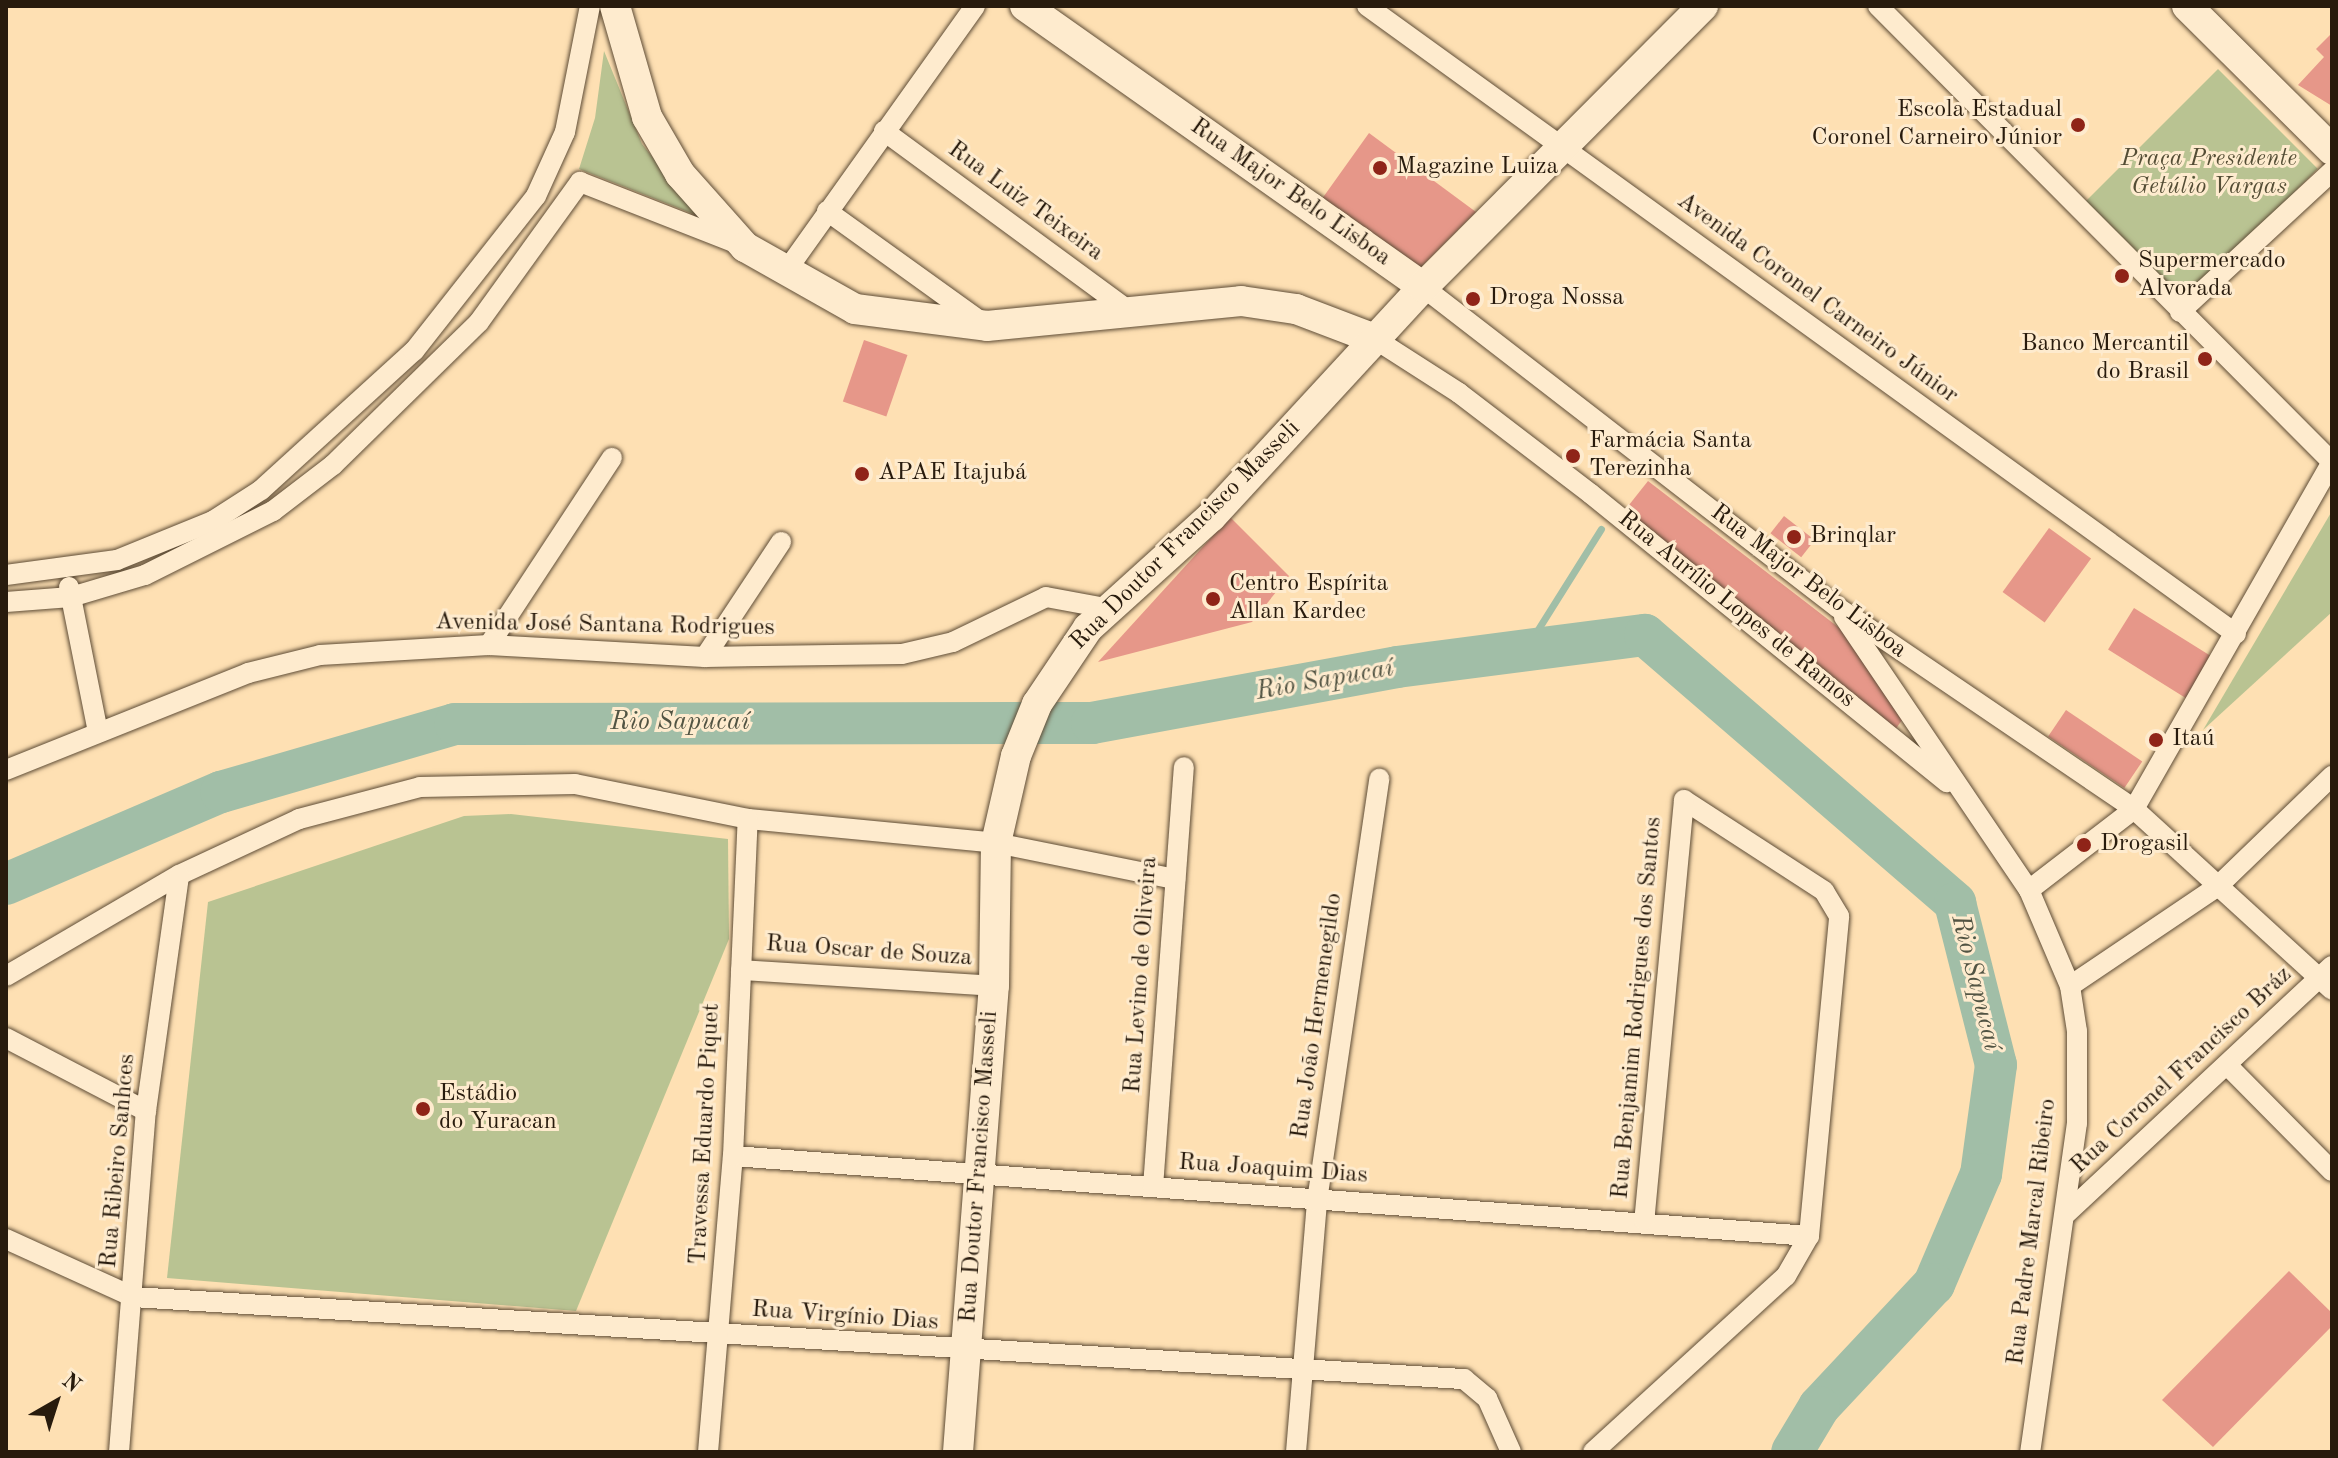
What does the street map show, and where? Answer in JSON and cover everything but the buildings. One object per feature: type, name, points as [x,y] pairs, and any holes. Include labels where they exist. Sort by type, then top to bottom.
[{"type":"main road","name":"Rua Aurílio Lopes de Ramos","points":[[615,6],[647,117],[680,174],[745,247],[784,274],[880,315],[987,326],[1136,316],[1241,301],[1296,309],[1375,339]]},
{"type":"main road","name":"Rua Major Belo Lisboa","points":[[1025,6],[1423,287]]},
{"type":"main road","name":"Rua Doutor Francisco Masseli","points":[[958,1452],[994,986],[996,843],[1002,810],[1037,704],[1100,618],[1211,517],[1423,287],[1562,143],[1703,6]]},
{"type":"main road","points":[[2187,6],[2332,150]]},
{"type":"street","points":[[6,575],[64,570],[117,560],[213,521],[261,490],[414,351],[536,196],[565,132],[590,6]]},
{"type":"street","points":[[784,274],[975,6]]},
{"type":"street","name":"Avenida Coronel Carneiro Júnior","points":[[1367,6],[1562,143],[2236,634]]},
{"type":"street","points":[[1878,6],[2332,462],[2134,809],[2029,890]]},
{"type":"street","name":"Rua Luiz Teixeira","points":[[884,131],[1136,316]]},
{"type":"street","points":[[2180,312],[2332,171]]},
{"type":"street","points":[[6,602],[71,597],[145,575],[218,543],[333,465],[479,322],[576,186],[587,181],[745,247]]},
{"type":"street","points":[[827,211],[987,326]]},
{"type":"street","name":"Rua Major Belo Lisboa","points":[[1423,287],[1837,607],[2134,809],[2217,887],[2328,978]]},
{"type":"street","name":"Rua Aurílio Lopes de Ramos","points":[[1375,339],[1459,393],[1579,485],[1962,795]]},
{"type":"street","points":[[489,645],[612,458]]},
{"type":"street","points":[[705,657],[781,542]]},
{"type":"street","points":[[64,570],[98,732]]},
{"type":"street","name":"Avenida José Santana Rodrigues","points":[[6,770],[248,673],[320,655],[489,645],[705,657],[902,654],[953,642],[1046,597],[1100,618]]},
{"type":"street","name":"Rua Padre Marcal Ribeiro","points":[[1837,607],[2029,890],[2070,986],[2077,1031],[2077,1123],[2067,1213],[2030,1452]]},
{"type":"street","name":"Rua Levino de Oliveira","points":[[1153,1187],[1184,767]]},
{"type":"street","points":[[2070,986],[2217,887],[2332,776]]},
{"type":"street","name":"Rua João Hermenegildo","points":[[1296,1452],[1300,1370],[1317,1201],[1379,779]]},
{"type":"street","points":[[6,976],[179,875],[299,819],[420,787],[575,784],[748,819],[996,843],[1175,879]]},
{"type":"street","name":"Rua Benjamim Rodrigues dos Santos","points":[[1644,1220],[1684,800],[1824,891],[1839,916],[1809,1236]]},
{"type":"street","name":"Travessa Eduardo Piquet","points":[[708,1452],[733,1156],[748,819]]},
{"type":"street","name":"Rua Ribeiro Sanhces","points":[[119,1452],[146,1111],[179,875]]},
{"type":"street","name":"Rua Oscar de Souza","points":[[741,970],[994,986]]},
{"type":"street","name":"Rua Coronel Francisco Bráz","points":[[2067,1213],[2328,978]]},
{"type":"street","points":[[6,1038],[146,1111]]},
{"type":"street","points":[[2228,1066],[2332,1171]]},
{"type":"street","name":"Rua Joaquim Dias","points":[[733,1156],[1317,1201],[1644,1220],[1809,1236]]},
{"type":"street","points":[[1593,1452],[1786,1276],[1809,1236]]},
{"type":"street","points":[[6,1239],[133,1297]]},
{"type":"street","name":"Rua Virgínio Dias","points":[[133,1297],[1473,1382],[1487,1398],[1511,1452]]},
{"type":"green space","points":[[604,51],[642,144],[701,217],[579,169],[595,118]]},
{"type":"green space","name":"Praça Presidente Getúlio Vargas","points":[[2218,69],[2318,169],[2182,304],[2082,205]]},
{"type":"green space","points":[[2332,511],[2332,612],[2203,730]]},
{"type":"green space","name":"Estádio do Yuracan","points":[[511,814],[728,839],[729,939],[576,1311],[167,1278],[208,902],[464,816]]},
{"type":"waterway","points":[[1525,650],[1601,529]]},
{"type":"waterway","name":"Rio Sapucaí","points":[[6,884],[221,792],[455,724],[1092,723],[1397,667],[1645,635],[1955,903],[1996,1065],[1981,1174],[1934,1284],[1819,1407],[1792,1452]]},
{"type":"place","name":"Escola Estadual Coronel Carneiro Júnior","points":[[2078,125]]},
{"type":"place","name":"Magazine Luiza","points":[[1380,168]]},
{"type":"place","name":"Supermercado Alvorada","points":[[2122,276]]},
{"type":"place","name":"Droga Nossa","points":[[1473,299]]},
{"type":"place","name":"Banco Mercantil do Brasil","points":[[2205,359]]},
{"type":"place","name":"Farmácia Santa Terezinha","points":[[1573,456]]},
{"type":"place","name":"APAE Itajubá","points":[[862,474]]},
{"type":"place","name":"Brinqlar","points":[[1794,537]]},
{"type":"place","name":"Centro Espírita Allan Kardec","points":[[1213,599]]},
{"type":"place","name":"Itaú","points":[[2156,740]]},
{"type":"place","name":"Drogasil","points":[[2084,845]]},
{"type":"place","name":"Estádio do Yuracan","points":[[423,1109]]}]
